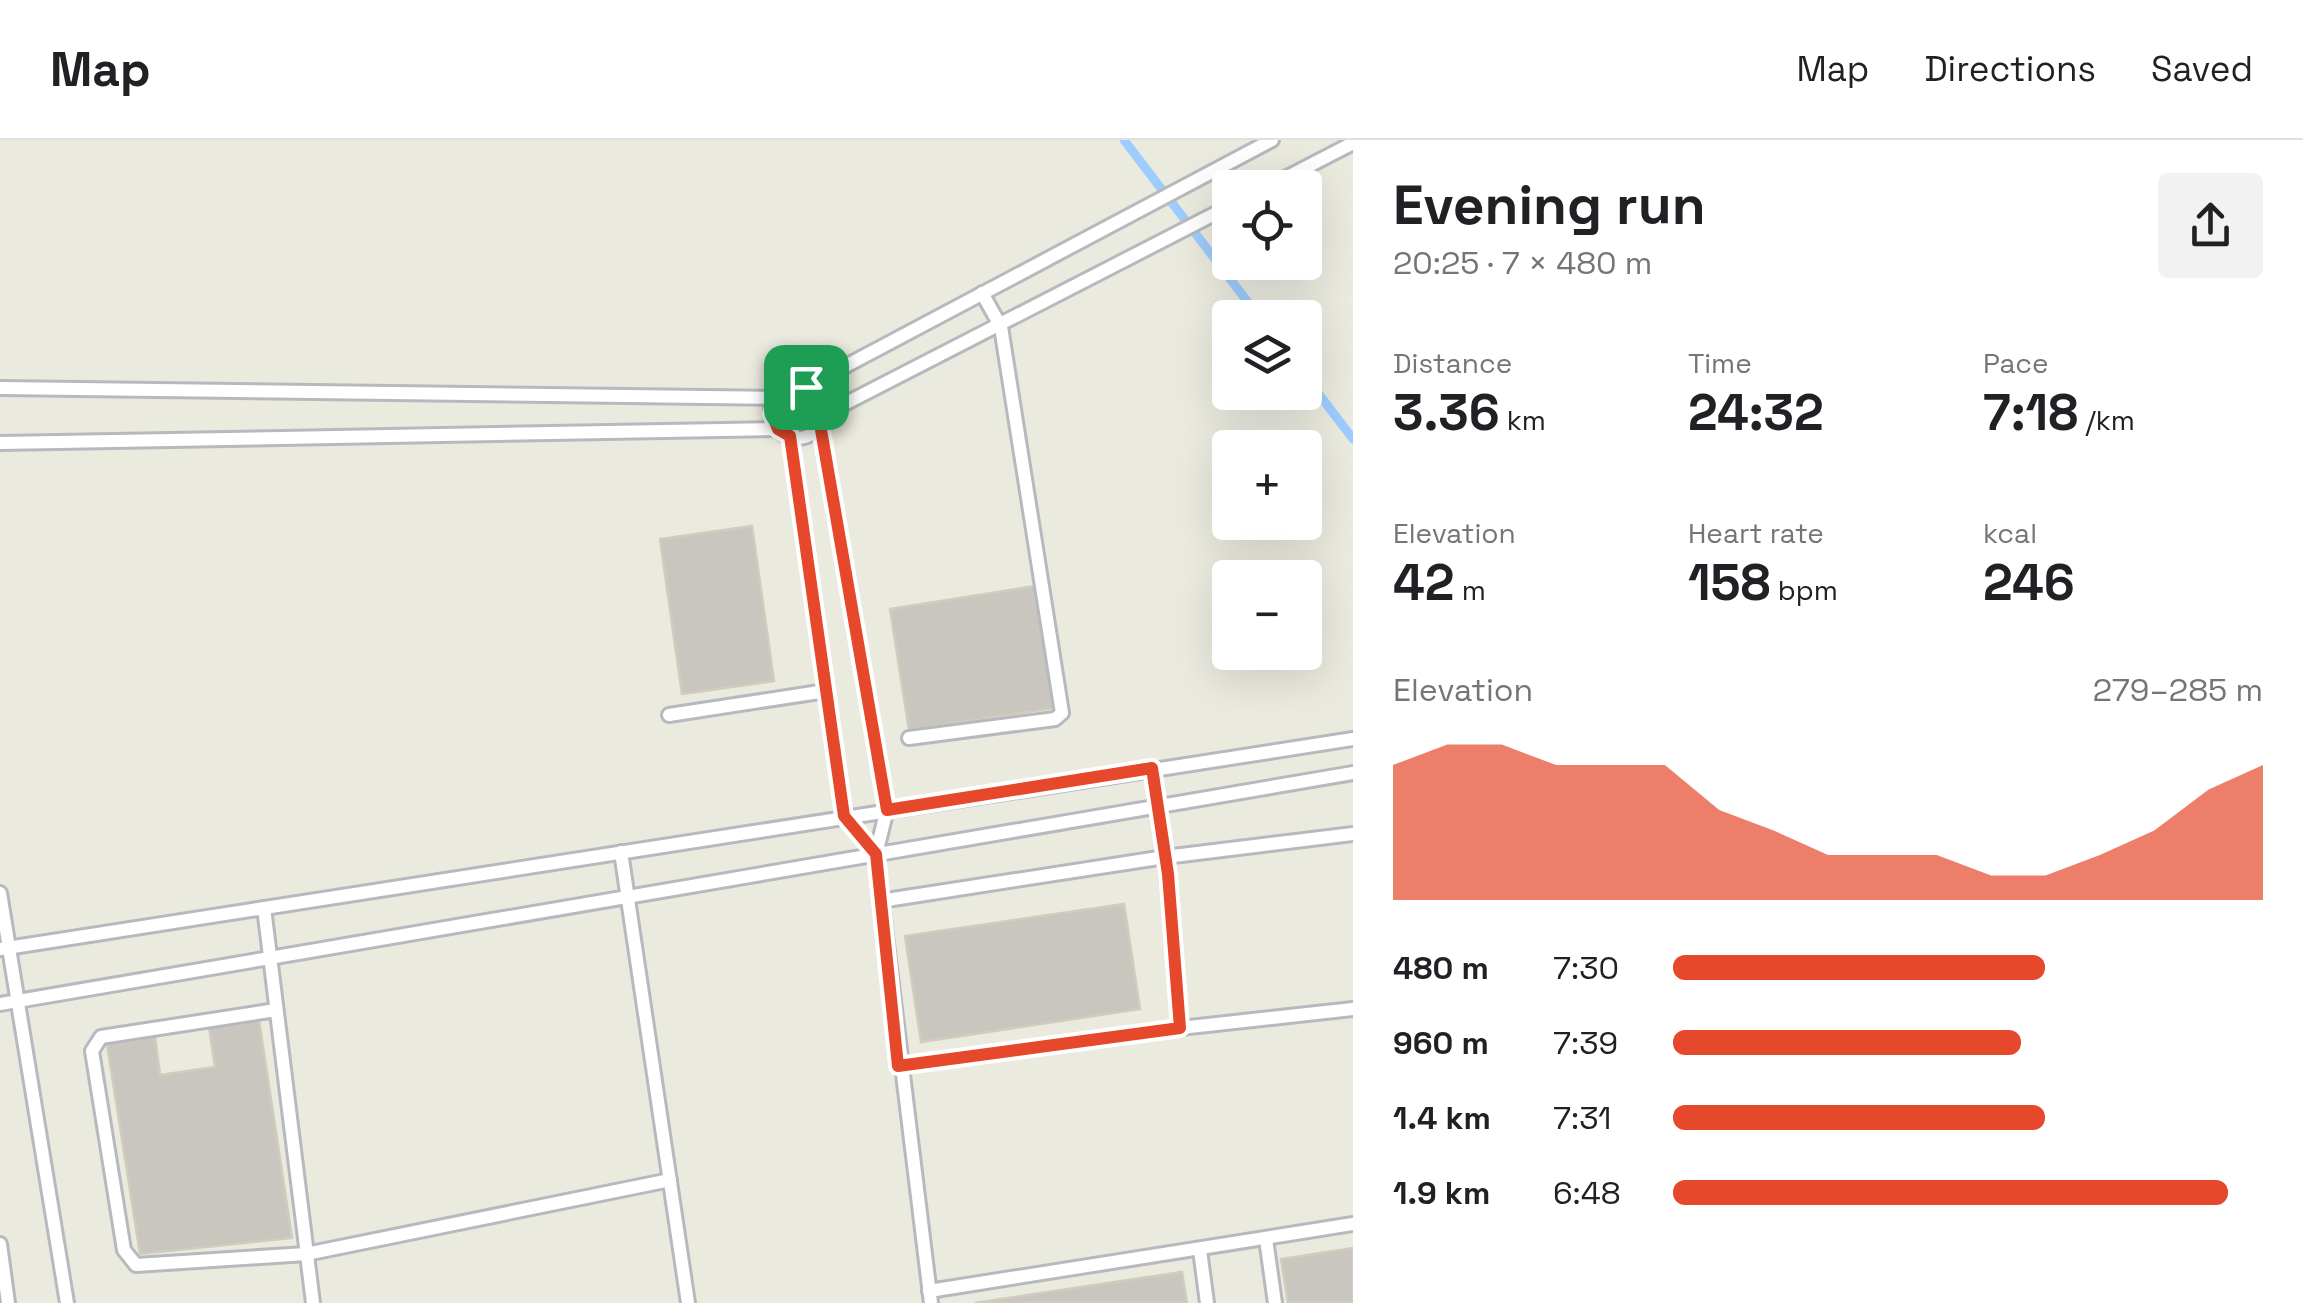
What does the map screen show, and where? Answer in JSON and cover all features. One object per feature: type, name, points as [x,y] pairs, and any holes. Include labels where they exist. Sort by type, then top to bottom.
[{"type":"lane","points":[[0,388],[775,398],[788,388],[806,387],[1272,140]]},
{"type":"lane","points":[[1301,170],[1353,143]]},
{"type":"lane","points":[[0,442],[809,435],[822,420],[1212,215]]},
{"type":"lane","points":[[909,738],[1055,719],[1062,712],[1000,327],[982,292]]},
{"type":"lane","points":[[806,387],[820,398],[887,810],[876,854],[880,901],[930,1297],[1353,1224]]},
{"type":"lane","points":[[775,398],[772,414],[784,433],[844,816],[876,854]]},
{"type":"lane","points":[[669,715],[826,691]]},
{"type":"lane","points":[[4,948],[1353,738]]},
{"type":"lane","points":[[1152,768],[1165,858],[1180,1028]]},
{"type":"lane","points":[[0,1004],[1353,772]]},
{"type":"lane","points":[[880,901],[1353,834]]},
{"type":"lane","points":[[620,852],[688,1303]]},
{"type":"lane","points":[[0,893],[4,948],[18,1000],[67,1303]]},
{"type":"lane","points":[[264,908],[313,1303]]},
{"type":"lane","points":[[276,1010],[101,1037],[92,1051],[124,1250],[136,1265],[306,1254],[670,1180]]},
{"type":"lane","points":[[898,1066],[1180,1028],[1353,1010]]},
{"type":"lane","points":[[1266,1238],[1275,1303]]},
{"type":"lane","points":[[0,1244],[8,1303]]},
{"type":"lane","points":[[1200,1250],[1207,1303]]},
{"type":"building","points":[[752,526],[774,681],[682,694],[660,539]]},
{"type":"building","points":[[1035,586],[1054,708],[909,730],[890,609]]},
{"type":"building","points":[[1124,904],[1140,1009],[921,1042],[905,936]]},
{"type":"building","points":[[259,1020],[292,1238],[140,1254],[107,1044],[155,1037],[160,1075],[215,1067],[209,1027]]},
{"type":"building","points":[[1353,1248],[1353,1303],[1288,1303],[1281,1259]]},
{"type":"building","points":[[1182,1272],[1187,1303],[975,1303]]},
{"type":"waterway","points":[[1124,140],[1246,300]]},
{"type":"waterway","points":[[1322,398],[1353,439]]},
{"type":"route","points":[[806,387],[820,398],[823,406],[820,424],[887,810],[1152,768],[1168,874],[1180,1028],[898,1066],[876,854],[844,816],[790,436],[784,435],[773,422],[772,406],[780,392],[806,387]]}]
